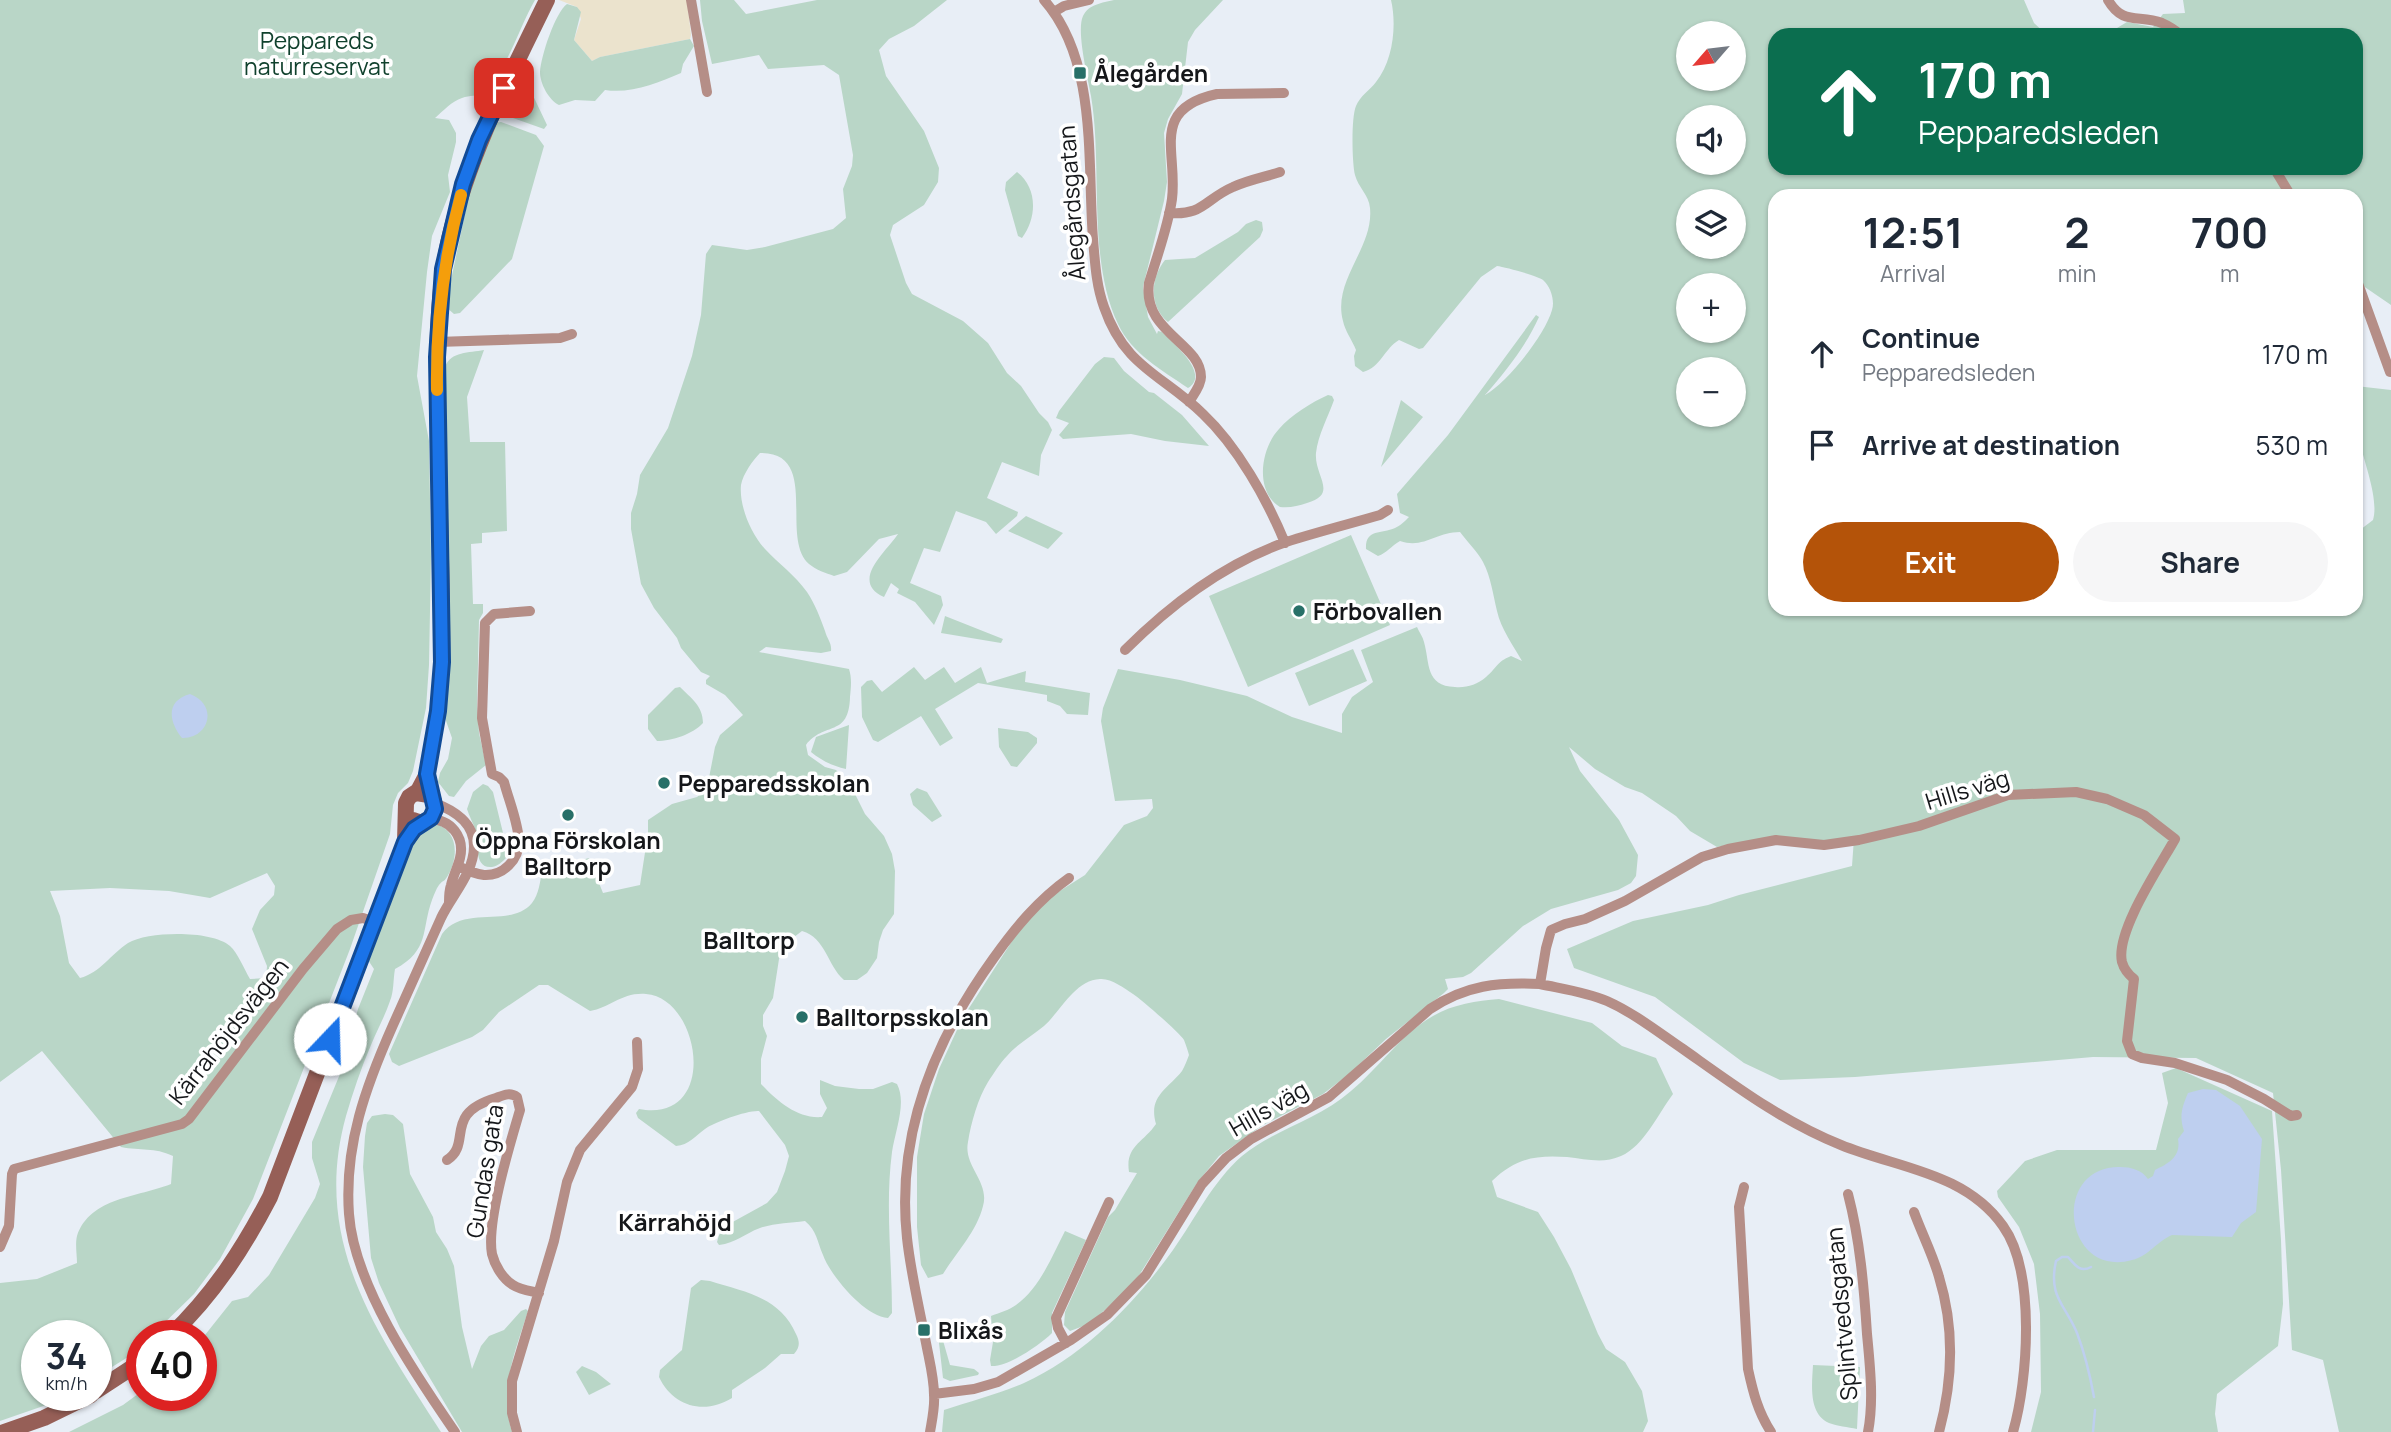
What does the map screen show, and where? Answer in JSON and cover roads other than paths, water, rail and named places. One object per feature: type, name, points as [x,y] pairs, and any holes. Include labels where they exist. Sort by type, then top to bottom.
[{"type":"street","points":[[185,1320],[223,1277],[250,1236],[270,1197],[405,842],[405,810],[408,799],[416,793],[427,774],[438,711],[442,662],[437,342],[443,269],[463,184],[489,118],[547,0]]},
{"type":"street","points":[[691,0],[707,92]]},
{"type":"street","name":"Ålegårdsgatan","points":[[1044,0],[1072,43],[1080,74],[1086,115],[1095,269],[1105,310],[1119,341],[1141,366],[1212,423],[1274,514],[1285,543]]},
{"type":"street","points":[[1054,12],[1064,6],[1089,0]]},
{"type":"street","points":[[2108,0],[2122,16],[2160,22],[2170,28]]},
{"type":"street","points":[[1189,402],[1200,382],[1200,370],[1194,359],[1155,317],[1149,296],[1149,283],[1172,195],[1169,137],[1183,110],[1202,98],[1217,93],[1284,93]]},
{"type":"street","points":[[1169,213],[1185,214],[1196,211],[1230,188],[1280,172]]},
{"type":"street","points":[[2363,297],[2390,372]]},
{"type":"street","points":[[437,342],[560,338],[572,334]]},
{"type":"street","points":[[1125,650],[1211,580],[1262,552],[1380,515],[1388,510]]},
{"type":"street","points":[[463,868],[483,875],[498,873],[511,863],[518,850],[518,836],[504,782],[499,776],[492,774],[483,732],[485,623],[494,614],[530,611]]},
{"type":"street","points":[[405,842],[435,809],[427,774]]},
{"type":"street","name":"Hills väg","points":[[1540,984],[1551,930],[1585,919],[1625,901],[1702,857],[1776,840],[1824,845],[1859,840],[1919,826],[2008,795],[2076,792],[2107,799],[2144,815],[2175,839],[2132,916],[2123,943],[2122,961],[2134,979],[2127,1041],[2130,1052],[2142,1058],[2175,1063],[2227,1080],[2291,1116],[2297,1115]]},
{"type":"street","points":[[416,793],[425,793],[433,801],[450,808],[469,826],[474,843],[473,855],[463,868]]},
{"type":"street","points":[[405,810],[410,819],[447,824],[457,834],[463,868],[459,889],[449,902],[371,1075],[354,1131],[348,1177],[351,1232],[364,1276],[391,1329],[455,1432]]},
{"type":"street","points":[[930,1432],[934,1394],[912,1272],[905,1210],[908,1158],[916,1112],[944,1041],[982,974],[1040,901],[1069,878]]},
{"type":"street","name":"Kärrahöjdsvägen","points":[[0,1247],[9,1226],[14,1169],[182,1124],[337,929],[351,920],[363,918],[375,922]]},
{"type":"street","name":"Hills väg","points":[[934,1394],[974,1389],[998,1382],[1066,1343],[1107,1315],[1146,1275],[1202,1184],[1237,1149],[1276,1124],[1329,1097],[1409,1026],[1449,996],[1505,983],[1540,984],[1580,992],[1634,1015],[1754,1100],[1795,1124],[1842,1146],[1946,1179],[1968,1191],[1988,1209],[2003,1225],[2016,1249],[2023,1288],[2026,1368],[2013,1432]]},
{"type":"street","points":[[517,1432],[512,1413],[512,1381],[539,1293],[573,1164],[589,1138],[632,1087],[638,1069],[637,1042]]},
{"type":"street","name":"Gundas gata","points":[[447,1160],[455,1153],[461,1125],[471,1109],[507,1094],[517,1097],[520,1110],[494,1214],[491,1246],[496,1265],[507,1280],[514,1286],[539,1293]]},
{"type":"street","points":[[1744,1186],[1739,1207],[1748,1369],[1762,1418],[1771,1432]]},
{"type":"street","name":"Splintvedsgatan","points":[[1848,1194],[1860,1246],[1866,1310],[1870,1370],[1868,1432]]},
{"type":"street","points":[[1066,1343],[1056,1318],[1109,1202]]},
{"type":"street","points":[[1914,1212],[1938,1274],[1950,1325],[1951,1376],[1939,1432]]},
{"type":"street","points":[[4,1432],[58,1411]]},
{"type":"water","points":[[190,694],[205,706],[207,720],[199,733],[182,738],[172,719],[173,707],[182,697]]},
{"type":"water","points":[[2203,1089],[2216,1090],[2240,1106],[2262,1139],[2256,1212],[2241,1223],[2232,1237],[2172,1235],[2132,1260],[2109,1261],[2092,1253],[2080,1239],[2074,1220],[2075,1201],[2083,1184],[2098,1171],[2120,1167],[2143,1173],[2148,1179],[2153,1176],[2155,1170],[2170,1162],[2178,1150],[2178,1139],[2184,1131],[2182,1112],[2188,1093]]},
{"type":"waterway","points":[[2091,1267],[2081,1269],[2068,1257],[2062,1257],[2056,1261],[2054,1283],[2059,1300],[2080,1341],[2094,1397]]},
{"type":"waterway","points":[[2093,1432],[2095,1410]]},
{"type":"place","name":"Ålegården","points":[[1080,73]]},
{"type":"place","name":"Förbovallen","points":[[1299,611]]},
{"type":"place","name":"Pepparedsskolan","points":[[664,783]]},
{"type":"place","name":"Öppna Förskolan Balltorp","points":[[568,815]]},
{"type":"place","name":"Balltorpsskolan","points":[[802,1017]]},
{"type":"place","name":"Blixås","points":[[924,1330]]},
{"type":"district","name":"Balltorp","points":[[749,939]]},
{"type":"district","name":"Kärrahöjd","points":[[675,1221]]},
{"type":"park label","name":"Peppareds naturreservat","points":[[317,53]]}]
